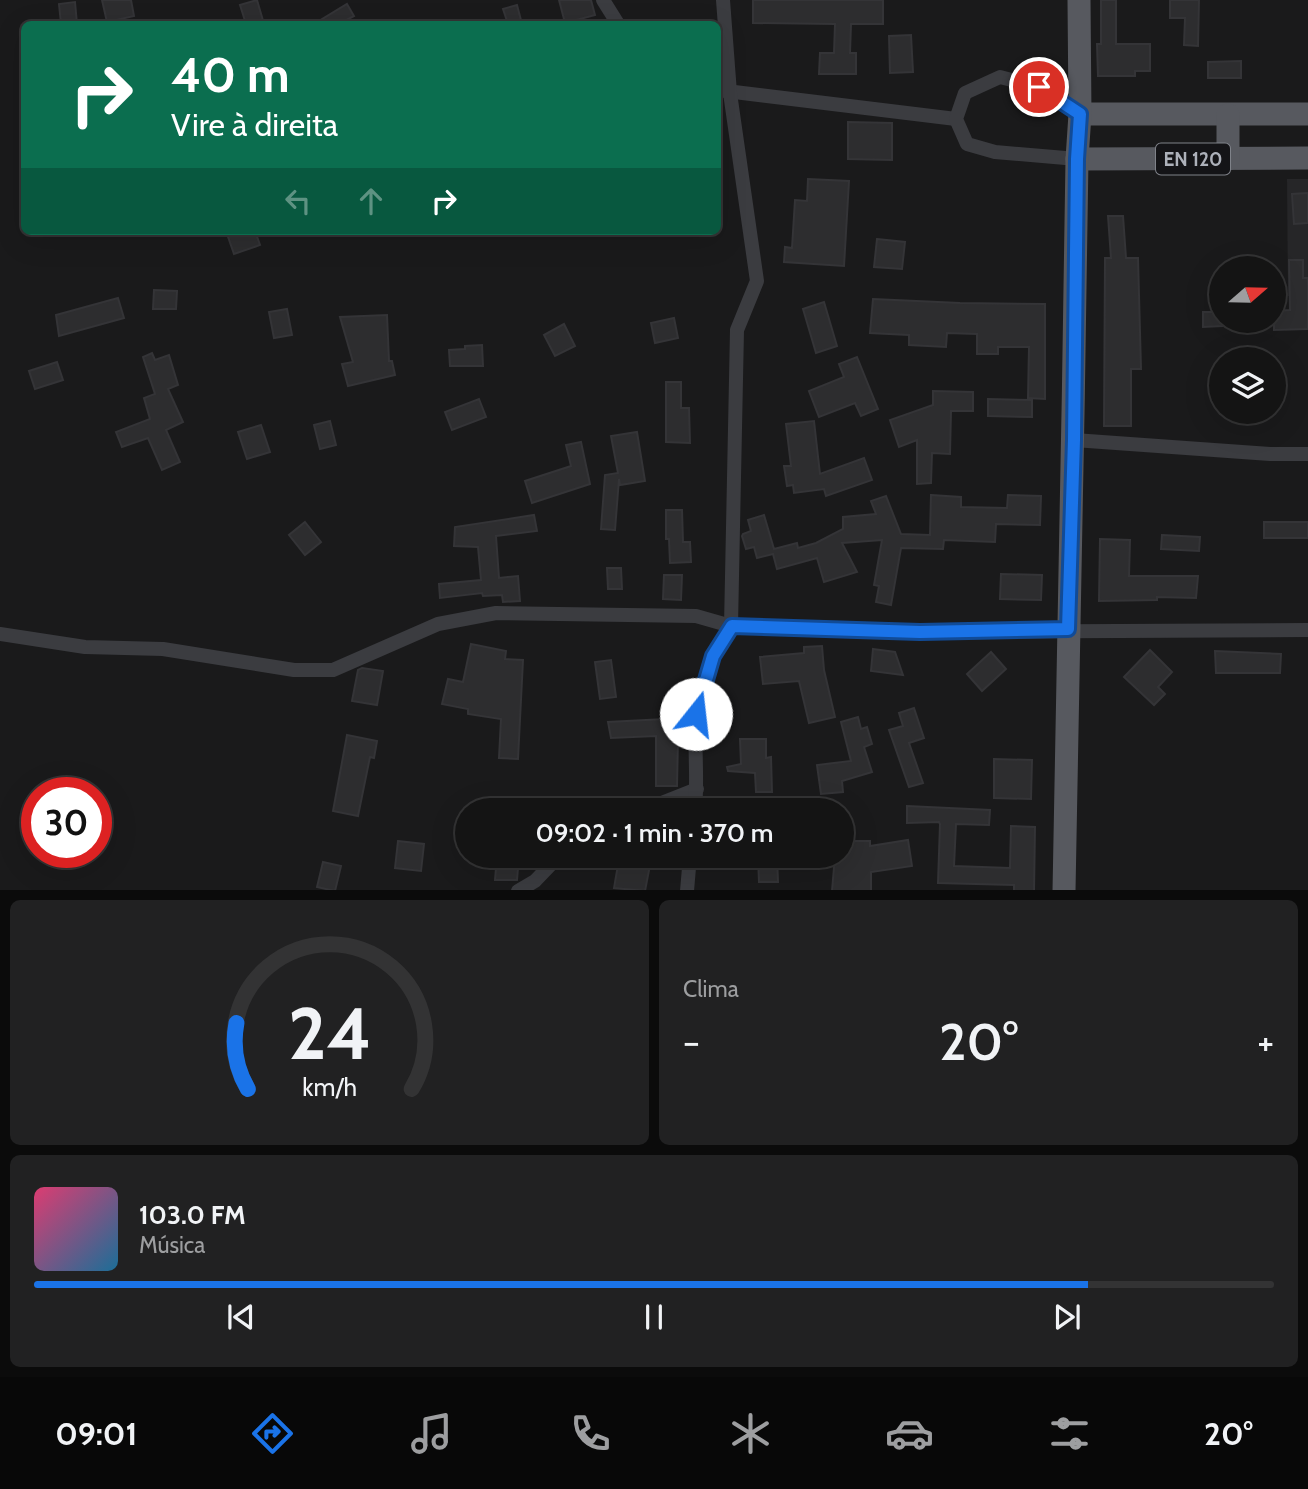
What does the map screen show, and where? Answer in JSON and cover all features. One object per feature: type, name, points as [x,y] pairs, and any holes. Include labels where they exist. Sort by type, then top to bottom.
[{"type":"main road","points":[[1064,890],[1080,114],[1079,0]]},
{"type":"main road","name":"EN 120","points":[[1080,114],[1308,114]]},
{"type":"main road","points":[[1228,115],[1228,159]]},
{"type":"main road","name":"EN 120","points":[[1077,159],[1308,158]]},
{"type":"street","points":[[603,0],[616,21]]},
{"type":"street","points":[[696,798],[696,714],[713,656],[732,626],[737,330],[757,281],[724,91],[723,0]]},
{"type":"street","points":[[1077,159],[986,150],[968,144],[956,119],[965,93],[1000,77],[1039,87],[1080,114]]},
{"type":"street","points":[[724,91],[956,119]]},
{"type":"street","points":[[1074,440],[1270,454],[1308,454]]},
{"type":"street","points":[[0,634],[85,647],[163,649],[294,670],[333,670],[438,624],[496,613],[696,616],[732,626],[920,632],[1068,629],[1308,630]]},
{"type":"street","points":[[674,798],[697,789]]},
{"type":"street","points":[[520,890],[535,881],[547,868]]},
{"type":"street","points":[[687,890],[689,868]]},
{"type":"shaded area","points":[[1287,179],[1308,179],[1308,296],[1288,296]]},
{"type":"building","points":[[102,0],[131,0],[134,16],[107,21]]},
{"type":"building","points":[[257,0],[263,21],[245,21],[240,5]]},
{"type":"building","points":[[559,0],[591,0],[595,15],[564,21]]},
{"type":"building","points":[[753,0],[883,0],[883,24],[851,24],[850,53],[856,53],[856,74],[819,74],[820,53],[834,53],[835,24],[753,23]]},
{"type":"building","points":[[1101,0],[1116,0],[1116,44],[1150,44],[1150,71],[1135,71],[1135,76],[1098,76],[1097,44],[1101,44]]},
{"type":"building","points":[[1170,0],[1199,0],[1198,46],[1184,45],[1185,18],[1170,18]]},
{"type":"building","points":[[75,2],[77,21],[61,21],[59,4]]},
{"type":"building","points":[[347,4],[354,16],[345,21],[319,21]]},
{"type":"building","points":[[517,5],[521,21],[507,21],[503,9]]},
{"type":"building","points":[[911,35],[913,72],[890,73],[889,36]]},
{"type":"building","points":[[1241,61],[1241,78],[1208,78],[1208,62]]},
{"type":"building","points":[[848,122],[892,123],[892,160],[848,159]]},
{"type":"building","points":[[808,179],[849,181],[844,266],[784,262],[785,247],[792,248],[795,200],[807,201]]},
{"type":"building","points":[[1308,193],[1308,223],[1294,224],[1292,194]]},
{"type":"building","points":[[1108,216],[1123,216],[1126,258],[1138,258],[1141,369],[1131,369],[1131,426],[1104,426],[1105,258],[1111,258]]},
{"type":"building","points":[[227,235],[256,235],[260,245],[234,254]]},
{"type":"building","points":[[877,239],[905,242],[902,269],[874,267]]},
{"type":"building","points":[[1289,260],[1303,260],[1303,278],[1308,278],[1308,329],[1286,330],[1286,310],[1290,310]]},
{"type":"building","points":[[154,290],[177,291],[176,309],[153,309]]},
{"type":"building","points":[[118,298],[124,318],[59,336],[56,315]]},
{"type":"building","points":[[873,299],[1045,304],[1045,399],[1028,398],[1029,347],[998,347],[998,354],[977,354],[977,334],[947,333],[946,347],[909,345],[909,335],[870,333]]},
{"type":"building","points":[[824,302],[837,346],[816,353],[803,309]]},
{"type":"building","points":[[287,309],[292,335],[274,338],[269,312]]},
{"type":"building","points":[[1203,312],[1209,312],[1209,327],[1203,327]]},
{"type":"building","points":[[387,315],[389,361],[392,361],[395,375],[348,386],[342,364],[353,362],[340,317]]},
{"type":"building","points":[[674,318],[678,338],[655,343],[651,323]]},
{"type":"building","points":[[564,324],[575,346],[555,356],[544,335]]},
{"type":"building","points":[[482,345],[483,366],[450,366],[449,350]]},
{"type":"building","points":[[152,353],[155,360],[169,355],[178,385],[168,389],[183,422],[166,430],[180,462],[162,470],[148,438],[122,447],[116,432],[150,419],[144,398],[155,394],[143,357]]},
{"type":"building","points":[[857,357],[878,409],[861,416],[855,403],[819,417],[809,391],[844,377],[839,364]]},
{"type":"building","points":[[57,362],[63,380],[35,389],[29,371]]},
{"type":"building","points":[[666,382],[681,382],[681,408],[689,408],[690,443],[666,442]]},
{"type":"building","points":[[933,391],[973,392],[973,411],[951,411],[950,454],[932,453],[931,483],[917,484],[917,440],[899,447],[890,420],[933,405]]},
{"type":"building","points":[[479,399],[486,417],[452,430],[445,412]]},
{"type":"building","points":[[988,399],[1032,400],[1032,417],[988,416]]},
{"type":"building","points":[[330,421],[336,445],[320,449],[314,425]]},
{"type":"building","points":[[814,421],[820,474],[864,458],[872,480],[826,496],[824,489],[794,493],[793,485],[787,486],[784,466],[791,466],[786,424]]},
{"type":"building","points":[[261,425],[270,452],[247,459],[238,432]]},
{"type":"building","points":[[637,432],[645,481],[620,485],[619,479],[615,530],[601,529],[605,475],[618,473],[611,436]]},
{"type":"building","points":[[581,442],[590,484],[532,503],[525,481],[571,466],[566,445]]},
{"type":"building","points":[[931,495],[961,497],[961,507],[1007,508],[1008,495],[1041,496],[1040,525],[996,524],[995,542],[944,540],[943,549],[901,548],[891,605],[876,602],[879,586],[874,585],[882,540],[842,543],[857,572],[824,582],[817,558],[777,569],[773,554],[757,558],[754,547],[746,549],[742,536],[751,531],[748,520],[764,515],[774,549],[797,543],[798,548],[816,543],[843,529],[843,517],[876,514],[871,501],[886,496],[901,534],[930,535]]},
{"type":"building","points":[[666,510],[682,510],[683,542],[690,542],[691,562],[670,563],[669,539],[666,539]]},
{"type":"building","points":[[534,515],[537,531],[496,536],[499,578],[518,576],[520,601],[503,602],[502,595],[483,596],[482,593],[440,598],[439,584],[481,580],[478,547],[454,546],[455,527]]},
{"type":"building","points":[[305,522],[321,542],[305,555],[289,535]]},
{"type":"building","points":[[1264,522],[1308,522],[1308,538],[1264,538]]},
{"type":"building","points":[[1162,535],[1200,537],[1199,551],[1161,549]]},
{"type":"building","points":[[1100,539],[1130,540],[1129,576],[1198,576],[1196,598],[1157,597],[1157,600],[1099,601]]},
{"type":"building","points":[[607,568],[621,568],[622,589],[608,589]]},
{"type":"building","points":[[1001,574],[1042,575],[1041,600],[1000,599]]},
{"type":"building","points":[[664,575],[682,575],[681,600],[663,599]]},
{"type":"building","points":[[471,644],[506,651],[505,659],[523,660],[518,759],[499,758],[501,719],[468,714],[468,709],[442,704],[448,679],[463,682]]},
{"type":"building","points":[[822,646],[824,670],[835,717],[809,723],[799,681],[763,684],[760,657],[804,653],[804,647]]},
{"type":"building","points":[[873,649],[895,652],[903,675],[871,671]]},
{"type":"building","points":[[1150,650],[1172,672],[1158,687],[1165,694],[1154,705],[1124,677]]},
{"type":"building","points":[[1215,651],[1281,654],[1280,673],[1216,673]]},
{"type":"building","points":[[991,652],[1006,669],[982,691],[967,674]]},
{"type":"building","points":[[611,660],[616,697],[600,699],[595,662]]},
{"type":"building","points":[[362,668],[383,671],[377,705],[352,701],[358,670]]},
{"type":"building","points":[[914,708],[924,738],[909,743],[923,783],[909,787],[889,730],[903,726],[899,713]]},
{"type":"building","points":[[858,717],[861,729],[867,727],[872,744],[864,747],[872,772],[842,781],[843,792],[821,794],[817,765],[851,761],[841,722]]},
{"type":"building","points":[[684,718],[685,739],[678,739],[677,786],[656,786],[656,736],[611,738],[608,722]]},
{"type":"building","points":[[347,735],[377,741],[374,758],[370,757],[358,816],[333,811]]},
{"type":"building","points":[[740,739],[766,739],[766,758],[771,757],[772,792],[756,792],[755,773],[728,771],[727,767],[741,764]]},
{"type":"building","points":[[994,759],[1032,760],[1031,799],[994,798]]},
{"type":"building","points":[[907,806],[990,810],[989,825],[956,824],[954,866],[1010,868],[1011,826],[1035,827],[1034,890],[1014,890],[1014,885],[938,883],[939,822],[907,823]]},
{"type":"building","points":[[908,840],[912,866],[871,872],[871,890],[832,890],[834,868],[854,868],[854,841],[870,841],[870,846]]},
{"type":"building","points":[[398,841],[424,844],[421,871],[395,868]]},
{"type":"building","points":[[323,862],[341,866],[335,890],[317,887]]},
{"type":"building","points":[[496,868],[518,868],[517,880],[495,880]]},
{"type":"building","points":[[617,868],[649,868],[645,890],[614,888]]},
{"type":"building","points":[[758,868],[777,868],[778,882],[759,882]]},
{"type":"route","points":[[696,714],[713,656],[732,626],[920,632],[1068,629],[1080,114],[1039,87]]}]
